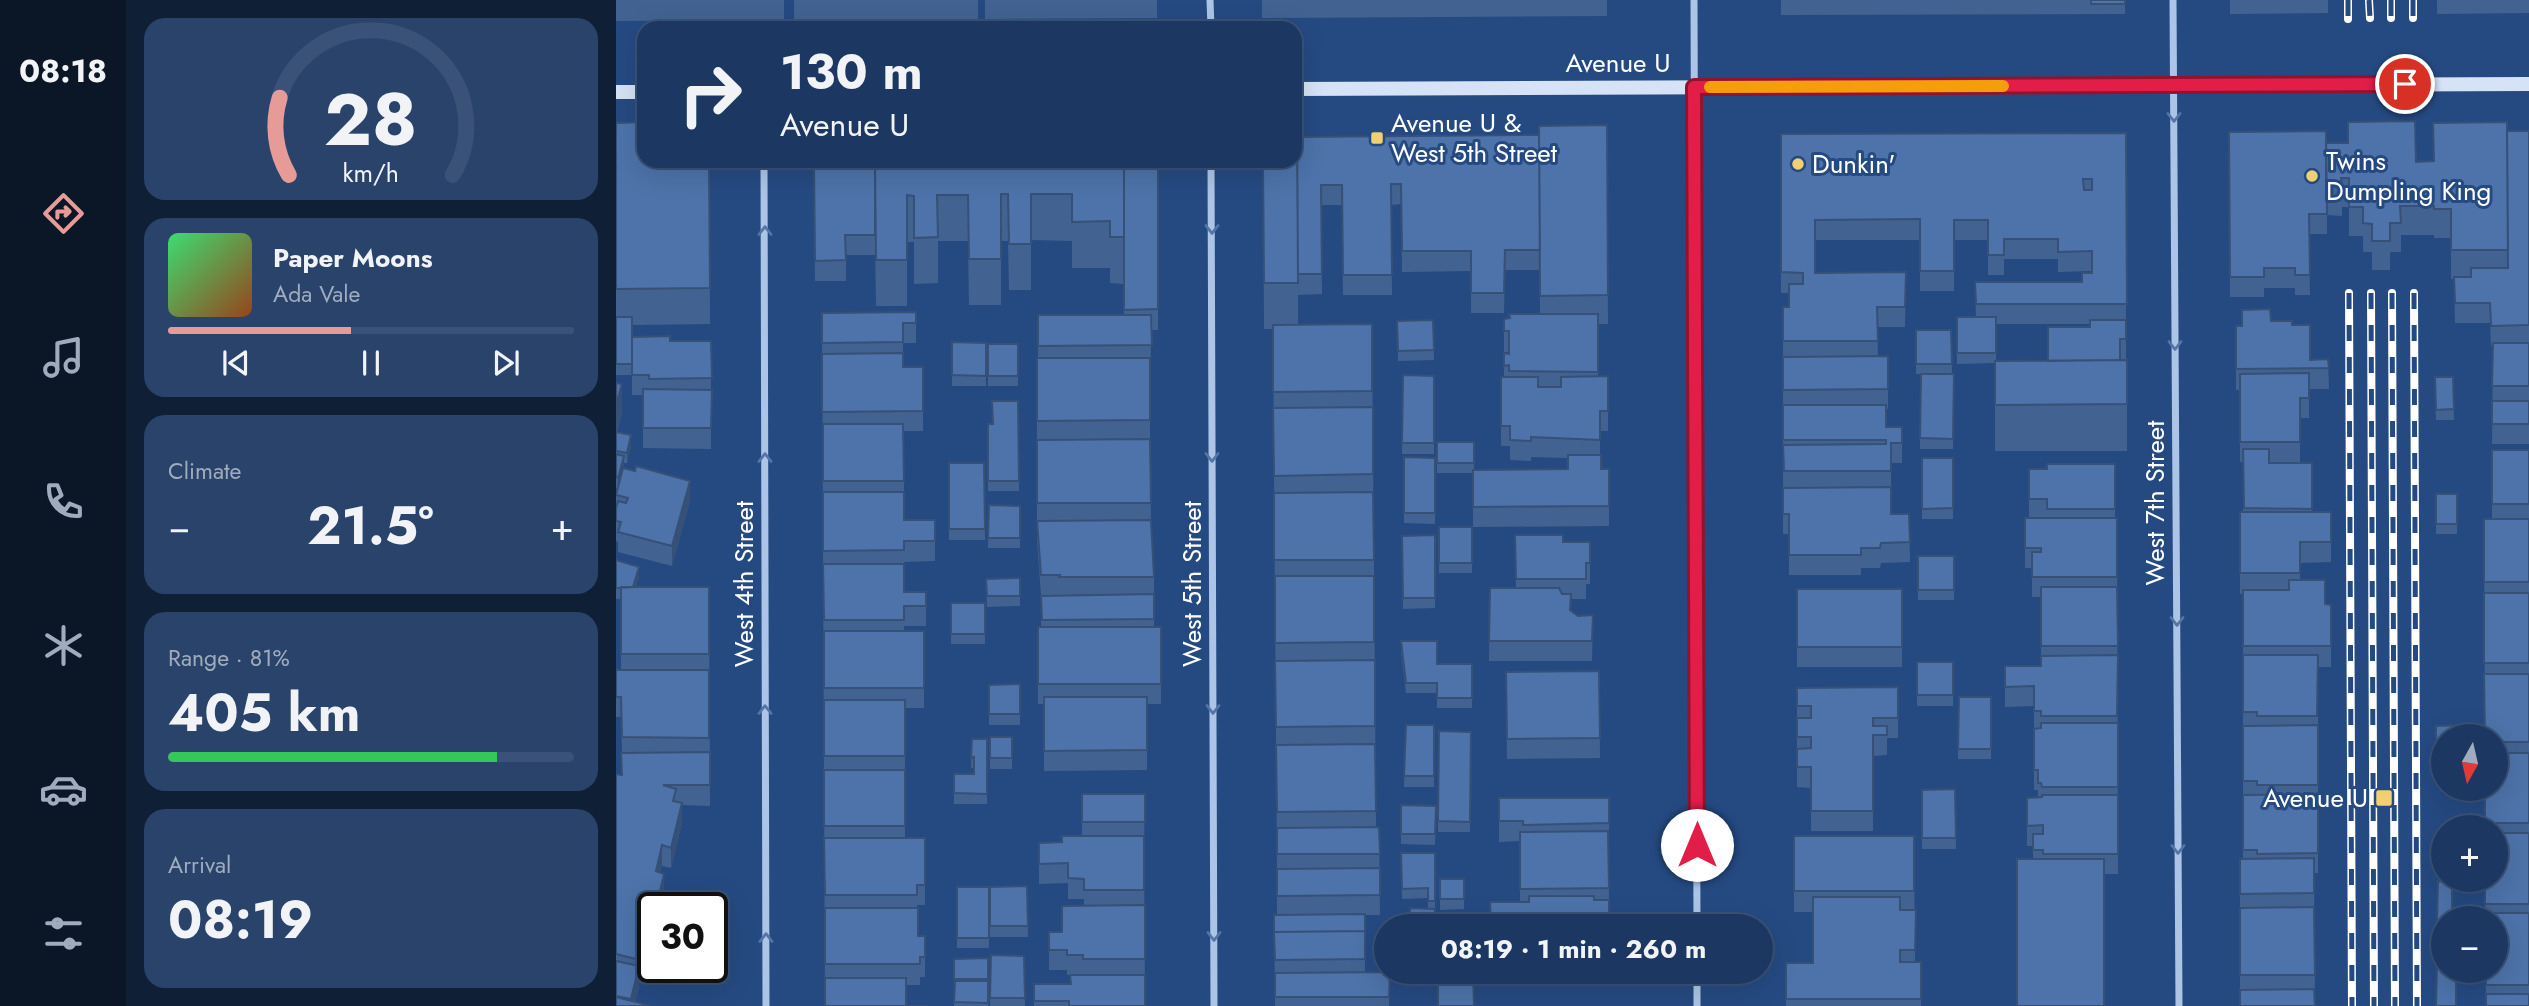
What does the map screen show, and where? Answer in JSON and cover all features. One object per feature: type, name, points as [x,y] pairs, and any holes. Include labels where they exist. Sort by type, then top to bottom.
[{"type":"main road","name":"Avenue U","points":[[1302,89],[2529,84]]},
{"type":"main road","points":[[616,92],[637,92]]},
{"type":"street","points":[[1210,0],[1211,21]]},
{"type":"street","points":[[1693,0],[1697,914]]},
{"type":"street","name":"West 7th Street","points":[[2173,0],[2179,1006]]},
{"type":"street","name":"West 4th Street","points":[[764,168],[766,1006]]},
{"type":"street","name":"West 5th Street","points":[[1211,168],[1214,1006]]},
{"type":"street","points":[[1697,984],[1697,1006]]},
{"type":"building","points":[[2091,0],[2125,0],[2125,4],[2091,4]]},
{"type":"building","points":[[2415,121],[2416,162],[2434,161],[2433,123],[2507,122],[2508,250],[2451,250],[2451,209],[2434,209],[2434,206],[2400,206],[2401,223],[2390,223],[2390,241],[2372,241],[2372,224],[2363,223],[2363,207],[2349,207],[2349,178],[2341,178],[2342,187],[2326,187],[2326,143],[2348,143],[2348,122]]},
{"type":"building","points":[[637,122],[637,168],[709,168],[710,288],[616,289],[616,123]]},
{"type":"building","points":[[1607,125],[1608,295],[1540,296],[1539,126]]},
{"type":"building","points":[[2326,131],[2327,214],[2309,214],[2310,275],[2295,275],[2295,268],[2264,268],[2264,277],[2230,277],[2229,132]]},
{"type":"building","points":[[2507,131],[2529,131],[2529,325],[2491,326],[2490,303],[2455,303],[2454,277],[2471,277],[2471,268],[2508,268]]},
{"type":"building","points":[[2126,133],[2127,304],[1976,304],[1975,282],[2082,282],[2082,273],[2092,273],[2092,251],[2058,252],[2058,239],[2004,239],[2004,255],[1988,255],[1988,220],[1954,220],[1954,271],[1920,271],[1920,219],[1815,220],[1815,273],[1906,272],[1905,307],[1877,307],[1878,341],[1783,341],[1783,307],[1789,307],[1789,284],[1803,284],[1803,273],[1781,272],[1781,134]],"holes":[[[2083,179],[2092,179],[2092,190],[2084,190]]]},
{"type":"building","points":[[1539,135],[1540,250],[1505,250],[1504,293],[1471,293],[1471,251],[1402,251],[1401,184],[1391,184],[1392,275],[1343,275],[1342,185],[1321,185],[1322,274],[1298,274],[1297,168],[1302,168],[1302,137]]},
{"type":"building","points":[[814,168],[875,168],[875,235],[845,235],[846,260],[815,261]]},
{"type":"building","points":[[875,168],[1124,168],[1124,237],[1110,237],[1110,221],[1072,222],[1072,194],[1031,194],[1031,244],[1009,244],[1008,194],[1001,194],[1001,259],[969,259],[968,195],[937,195],[938,237],[914,238],[914,196],[907,195],[907,260],[876,260]]},
{"type":"building","points":[[1124,168],[1158,168],[1158,309],[1124,310]]},
{"type":"building","points":[[1263,168],[1297,168],[1298,283],[1264,283]]},
{"type":"building","points":[[2270,309],[2271,321],[2292,321],[2292,325],[2310,325],[2310,360],[2328,359],[2329,368],[2236,369],[2236,326],[2242,326],[2242,310]]},
{"type":"building","points":[[916,312],[916,323],[903,323],[903,342],[822,343],[822,313]]},
{"type":"building","points":[[1509,314],[1598,314],[1598,372],[1509,371],[1509,365],[1504,366],[1504,353],[1509,354],[1509,331],[1504,331],[1504,319],[1510,318]]},
{"type":"building","points":[[1038,315],[1151,315],[1152,345],[1038,346]]},
{"type":"building","points":[[616,317],[632,317],[632,364],[616,364]]},
{"type":"building","points":[[1957,317],[1996,317],[1996,353],[1957,353]]},
{"type":"building","points":[[1433,320],[1434,350],[1398,351],[1397,321]]},
{"type":"building","points":[[2090,320],[2126,320],[2126,339],[2120,339],[2120,360],[2048,361],[2048,327],[2090,327]]},
{"type":"building","points":[[1372,324],[1372,391],[1273,392],[1273,325]]},
{"type":"building","points":[[1916,330],[1951,330],[1952,364],[1916,364]]},
{"type":"building","points":[[670,336],[670,341],[711,341],[712,378],[649,379],[649,375],[632,375],[632,337]]},
{"type":"building","points":[[952,342],[986,343],[986,376],[952,375]]},
{"type":"building","points":[[2493,343],[2529,343],[2529,386],[2492,386]]},
{"type":"building","points":[[988,344],[1018,344],[1018,376],[988,376]]},
{"type":"building","points":[[903,353],[903,367],[923,367],[923,411],[822,412],[822,354]]},
{"type":"building","points":[[1888,356],[1888,389],[1783,390],[1783,357]]},
{"type":"building","points":[[1037,358],[1150,358],[1150,420],[1037,421]]},
{"type":"building","points":[[2127,360],[2127,404],[1995,405],[1995,361]]},
{"type":"building","points":[[2309,373],[2309,398],[2300,398],[2300,442],[2240,442],[2240,374]]},
{"type":"building","points":[[1921,374],[1954,374],[1953,439],[1920,438]]},
{"type":"building","points":[[1403,375],[1434,376],[1434,443],[1402,443]]},
{"type":"building","points":[[1608,376],[1608,411],[1600,411],[1600,440],[1531,437],[1531,441],[1510,440],[1510,426],[1501,426],[1501,377],[1538,377],[1538,387],[1561,387],[1561,377]]},
{"type":"building","points":[[2435,377],[2453,377],[2454,409],[2436,410]]},
{"type":"building","points":[[616,383],[622,384],[616,405]]},
{"type":"building","points":[[643,389],[712,390],[711,428],[643,428]]},
{"type":"building","points":[[992,401],[1018,401],[1019,481],[988,481],[988,424],[993,424]]},
{"type":"building","points":[[2492,401],[2529,401],[2529,424],[2492,424]]},
{"type":"building","points":[[1783,405],[1886,405],[1886,427],[1902,427],[1902,443],[1891,443],[1891,471],[1784,471],[1783,445],[1886,444],[1886,440],[1783,440]]},
{"type":"building","points":[[1373,407],[1373,474],[1274,476],[1273,408]]},
{"type":"building","points":[[823,424],[903,424],[904,481],[823,481]]},
{"type":"building","points":[[616,432],[631,435],[627,453],[616,451]]},
{"type":"building","points":[[1150,439],[1151,503],[1037,503],[1037,440]]},
{"type":"building","points":[[1437,442],[1474,442],[1474,463],[1437,463]]},
{"type":"building","points":[[2243,449],[2269,449],[2269,463],[2312,463],[2312,509],[2244,508]]},
{"type":"building","points":[[2492,450],[2529,450],[2529,504],[2492,504]]},
{"type":"building","points":[[616,454],[624,456],[618,478],[616,477]]},
{"type":"building","points":[[1568,455],[1601,455],[1601,469],[1609,469],[1609,506],[1473,507],[1473,470],[1568,469]]},
{"type":"building","points":[[1404,457],[1435,458],[1435,513],[1404,513]]},
{"type":"building","points":[[1922,458],[1953,458],[1953,508],[1922,509]]},
{"type":"building","points":[[949,463],[984,463],[985,529],[949,529]]},
{"type":"building","points":[[2047,464],[2115,464],[2115,509],[2047,509],[2047,499],[2029,499],[2029,469],[2047,469]]},
{"type":"building","points":[[636,466],[690,481],[672,546],[618,532],[621,522],[616,521],[618,501],[626,503],[628,498],[616,495],[623,468],[635,471]]},
{"type":"building","points":[[1891,487],[1891,514],[1909,514],[1910,542],[1881,543],[1880,548],[1861,548],[1861,555],[1789,555],[1789,514],[1783,514],[1783,488]]},
{"type":"building","points":[[823,492],[904,492],[904,520],[935,520],[935,541],[904,541],[904,550],[823,551]]},
{"type":"building","points":[[1373,492],[1374,560],[1274,560],[1274,493]]},
{"type":"building","points":[[2436,494],[2457,494],[2457,524],[2436,524]]},
{"type":"building","points":[[989,505],[1020,506],[1020,538],[988,538]]},
{"type":"building","points":[[2240,512],[2331,512],[2331,542],[2300,542],[2300,573],[2240,573]]},
{"type":"building","points":[[2025,518],[2117,518],[2117,577],[2032,577],[2032,552],[2041,552],[2041,548],[2025,548]]},
{"type":"building","points":[[2484,519],[2529,519],[2529,582],[2484,582]]},
{"type":"building","points":[[1151,520],[1154,577],[1041,575],[1037,521]]},
{"type":"building","points":[[1439,527],[1472,527],[1472,563],[1439,563]]},
{"type":"building","points":[[1435,535],[1435,598],[1403,598],[1402,536]]},
{"type":"building","points":[[1515,535],[1563,535],[1563,542],[1590,542],[1590,563],[1586,563],[1586,579],[1516,579]]},
{"type":"building","points":[[1918,556],[1954,556],[1954,590],[1918,590]]},
{"type":"building","points":[[616,560],[639,567],[633,587],[616,588]]},
{"type":"building","points":[[823,564],[904,564],[904,592],[926,592],[926,606],[904,606],[904,620],[824,620]]},
{"type":"building","points":[[1275,576],[1374,576],[1374,642],[1275,643]]},
{"type":"building","points":[[1020,578],[1020,596],[987,596],[986,579]]},
{"type":"building","points":[[2289,580],[2325,580],[2325,604],[2331,605],[2331,646],[2243,646],[2243,590],[2289,590]]},
{"type":"building","points":[[621,587],[709,587],[709,654],[621,654]]},
{"type":"building","points":[[2041,587],[2117,587],[2118,646],[2041,646]]},
{"type":"building","points":[[1490,588],[1559,588],[1562,594],[1571,594],[1570,610],[1578,616],[1593,615],[1592,641],[1489,641]]},
{"type":"building","points":[[1797,589],[1902,589],[1902,647],[1797,647]]},
{"type":"building","points":[[2484,593],[2529,593],[2529,663],[2484,663]]},
{"type":"building","points":[[1154,594],[1154,619],[1042,620],[1041,596]]},
{"type":"building","points":[[951,603],[985,603],[985,634],[951,634]]},
{"type":"building","points":[[1038,627],[1161,627],[1161,684],[1038,684]]},
{"type":"building","points":[[824,631],[924,631],[924,688],[824,688]]},
{"type":"building","points":[[1401,641],[1437,641],[1437,664],[1472,664],[1472,698],[1437,698],[1437,683],[1406,683]]},
{"type":"building","points":[[2118,655],[2117,716],[2041,716],[2041,711],[2034,711],[2034,686],[2005,687],[2005,666],[2041,666],[2041,656]]},
{"type":"building","points":[[2243,655],[2318,655],[2317,716],[2257,716],[2257,712],[2243,712]]},
{"type":"building","points":[[1375,660],[1375,726],[1276,727],[1275,661]]},
{"type":"building","points":[[1917,662],[1953,662],[1953,695],[1917,695]]},
{"type":"building","points":[[616,670],[709,670],[709,738],[622,737],[621,697],[616,697]]},
{"type":"building","points":[[1599,671],[1600,738],[1507,739],[1506,672]]},
{"type":"building","points":[[2484,674],[2529,674],[2529,742],[2508,742],[2508,724],[2485,724]]},
{"type":"building","points":[[1020,684],[1020,714],[989,714],[989,685]]},
{"type":"building","points":[[1898,687],[1898,718],[1873,718],[1873,726],[1887,726],[1887,735],[1873,735],[1873,811],[1811,811],[1811,767],[1797,767],[1797,749],[1811,748],[1811,737],[1797,737],[1797,718],[1811,718],[1811,706],[1797,706],[1797,688]]},
{"type":"building","points":[[1044,697],[1147,697],[1147,750],[1044,751]]},
{"type":"building","points":[[1959,697],[1991,697],[1991,749],[1958,749]]},
{"type":"building","points":[[824,700],[905,700],[905,756],[824,756]]},
{"type":"building","points":[[2041,723],[2118,723],[2118,787],[2042,787],[2041,783],[2038,783],[2038,770],[2034,770],[2034,729],[2041,728]]},
{"type":"building","points":[[1406,725],[1434,725],[1434,776],[1404,776]]},
{"type":"building","points":[[2318,725],[2318,785],[2257,785],[2257,781],[2243,781],[2243,726]]},
{"type":"building","points":[[1439,731],[1471,732],[1470,822],[1438,821]]},
{"type":"building","points":[[990,737],[1012,737],[1012,758],[990,758]]},
{"type":"building","points":[[972,739],[987,739],[987,794],[954,793],[954,774],[974,774]]},
{"type":"building","points":[[1375,744],[1376,811],[1277,812],[1276,745]]},
{"type":"building","points":[[710,752],[710,785],[663,785],[676,789],[673,801],[682,803],[671,848],[662,845],[656,871],[664,874],[660,892],[637,892],[637,959],[616,954],[616,774],[622,775],[621,753]]},
{"type":"building","points":[[2508,753],[2529,753],[2529,823],[2508,823],[2508,815],[2485,815],[2485,802],[2508,802]]},
{"type":"building","points":[[824,770],[905,770],[905,826],[824,826]]},
{"type":"building","points":[[1955,789],[1956,838],[1922,838],[1922,790]]},
{"type":"building","points":[[1082,794],[1145,794],[1145,822],[1082,822]]},
{"type":"building","points":[[2318,794],[2318,853],[2257,854],[2257,850],[2243,850],[2243,795]]},
{"type":"building","points":[[2042,795],[2118,795],[2118,854],[2043,854],[2043,850],[2033,850],[2033,834],[2043,834],[2043,825],[2027,826],[2027,798]]},
{"type":"building","points":[[1499,798],[1609,798],[1609,823],[1523,825],[1523,821],[1499,821]]},
{"type":"building","points":[[1401,805],[1436,806],[1435,834],[1401,834]]},
{"type":"building","points":[[1379,827],[1380,854],[1277,854],[1277,828]]},
{"type":"building","points":[[1608,831],[1609,888],[1520,889],[1520,832]]},
{"type":"building","points":[[2508,833],[2529,833],[2529,904],[2485,904],[2485,892],[2508,892]]},
{"type":"building","points":[[1062,836],[1144,836],[1144,890],[1084,890],[1084,879],[1068,878],[1068,863],[1039,864],[1039,843],[1062,842]]},
{"type":"building","points":[[1794,836],[1914,836],[1914,891],[1794,891]]},
{"type":"building","points":[[824,838],[925,838],[925,885],[917,885],[917,895],[825,895]]},
{"type":"building","points":[[1401,853],[1435,853],[1435,901],[1428,901],[1428,888],[1402,889]]},
{"type":"building","points":[[2314,858],[2314,893],[2240,894],[2240,859]]},
{"type":"building","points":[[2017,859],[2104,859],[2104,1006],[2017,1006]]},
{"type":"building","points":[[1380,868],[1380,895],[1277,896],[1277,869]]},
{"type":"building","points":[[1440,879],[1464,879],[1464,899],[1440,899]]},
{"type":"building","points":[[1027,886],[1028,926],[990,926],[990,887]]},
{"type":"building","points":[[957,887],[989,887],[989,938],[957,938]]},
{"type":"building","points":[[2438,892],[2452,892],[2452,906],[2437,906]]},
{"type":"building","points":[[1529,896],[1594,896],[1594,900],[1609,900],[1609,914],[1490,914],[1490,902],[1529,902]]},
{"type":"building","points":[[1813,897],[1900,897],[1900,910],[1916,910],[1915,950],[1900,950],[1900,962],[1921,962],[1921,999],[1786,999],[1786,963],[1813,963]]},
{"type":"building","points":[[1145,905],[1145,959],[1083,959],[1083,955],[1067,955],[1067,950],[1049,950],[1049,932],[1062,932],[1062,906]]},
{"type":"building","points":[[2314,907],[2315,975],[2240,975],[2240,908]]},
{"type":"building","points":[[825,908],[918,908],[918,936],[925,936],[925,957],[920,957],[920,964],[825,964]]},
{"type":"building","points":[[1410,908],[1435,909],[1435,914],[1410,914]]},
{"type":"building","points":[[2508,913],[2529,913],[2529,985],[2486,985],[2508,983]]},
{"type":"building","points":[[1365,914],[1365,931],[1274,932],[1274,915]]},
{"type":"building","points":[[1365,931],[1365,959],[1275,960],[1274,932]]},
{"type":"building","points":[[991,955],[1024,956],[1025,998],[990,998]]},
{"type":"building","points":[[988,958],[988,979],[954,979],[954,959]]},
{"type":"building","points":[[616,961],[637,966],[631,999],[616,996]]},
{"type":"building","points":[[1374,972],[1374,984],[1390,984],[1389,997],[1275,997],[1275,973]]},
{"type":"building","points":[[1070,975],[1145,975],[1145,1006],[1069,1006],[1069,1001],[1034,1001],[1034,984],[1071,984]]},
{"type":"building","points":[[825,978],[906,978],[906,1006],[825,1006]]},
{"type":"building","points":[[955,981],[988,981],[988,1003],[954,1002]]},
{"type":"building","points":[[2437,983],[2456,983],[2456,1006],[2436,1006]]},
{"type":"building","points":[[1438,984],[1473,984],[1474,1006],[1438,1006]]},
{"type":"building","points":[[2314,989],[2315,1006],[2240,1006],[2240,990]]},
{"type":"building","points":[[2486,994],[2529,994],[2529,1006],[2486,1006]]},
{"type":"building","points":[[616,997],[651,1006],[616,1006]]},
{"type":"railway","points":[[2348,0],[2348,19]]},
{"type":"railway","points":[[2369,0],[2370,18]]},
{"type":"railway","points":[[2391,0],[2391,18]]},
{"type":"railway","points":[[2413,0],[2413,18]]},
{"type":"railway","points":[[2349,293],[2352,1006]]},
{"type":"railway","points":[[2371,293],[2374,1006]]},
{"type":"railway","points":[[2392,293],[2395,1006]]},
{"type":"railway","points":[[2414,293],[2417,1006]]},
{"type":"slow traffic","points":[[1710,87],[2003,86]]},
{"type":"place","name":"Avenue U & West 5th Street","points":[[1377,138]]},
{"type":"place","name":"Dunkin'","points":[[1798,164]]},
{"type":"place","name":"Twins Dumpling King","points":[[2312,176]]},
{"type":"place","name":"Avenue U","points":[[2384,798]]},
{"type":"route","points":[[1697,845],[1694,87],[2405,84]]}]
